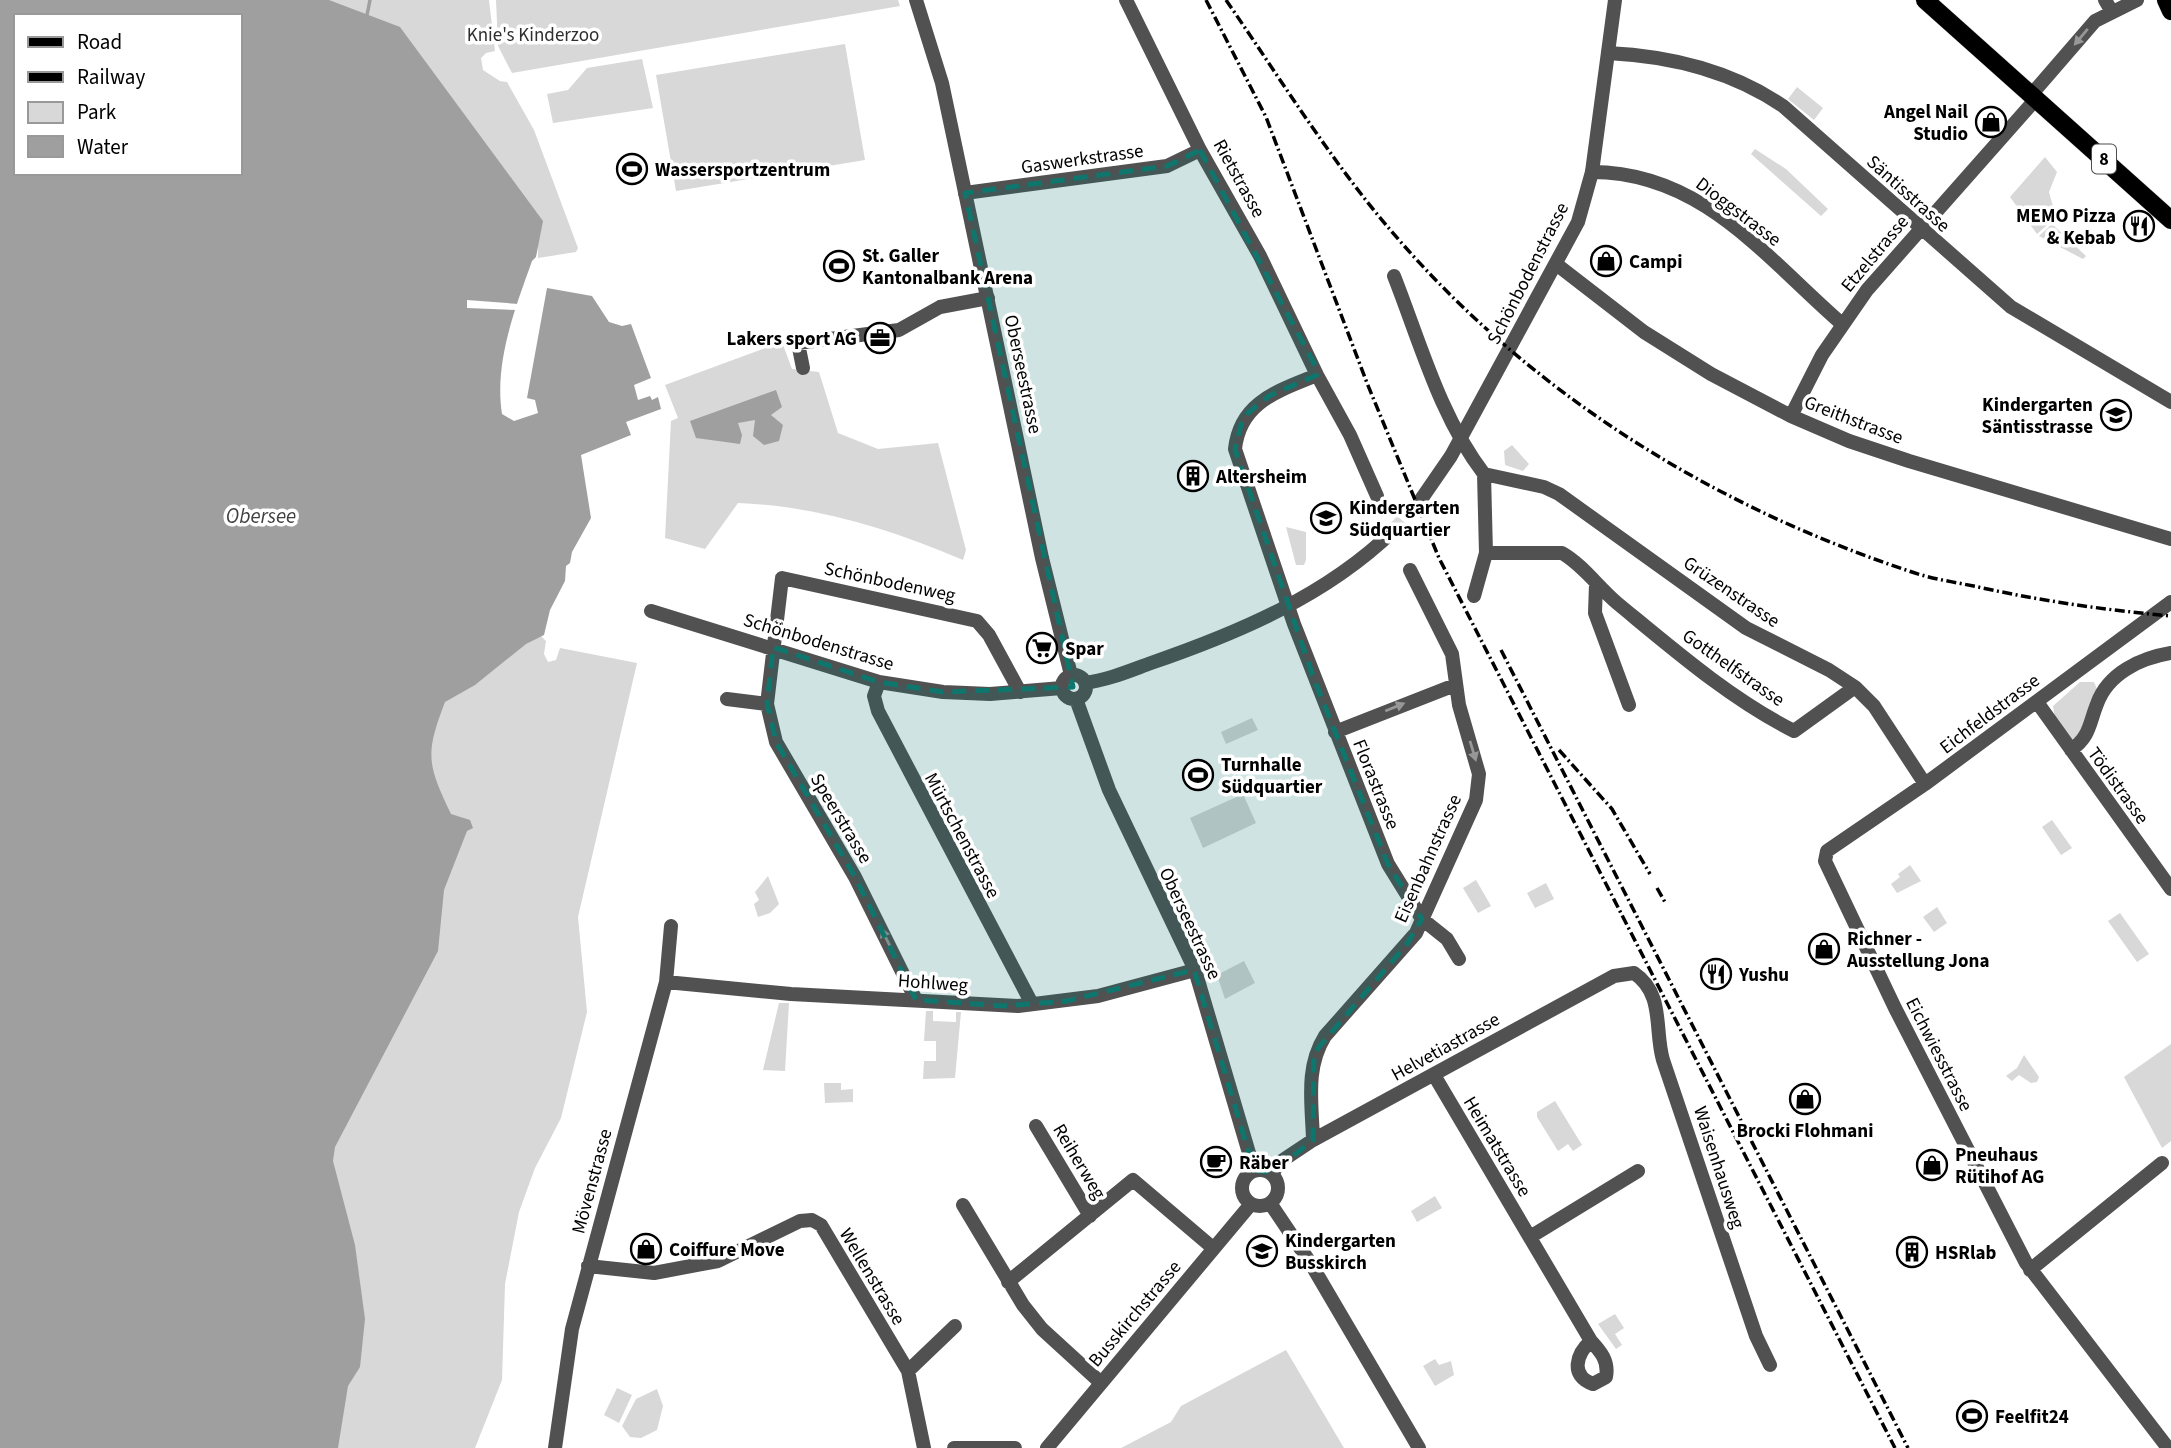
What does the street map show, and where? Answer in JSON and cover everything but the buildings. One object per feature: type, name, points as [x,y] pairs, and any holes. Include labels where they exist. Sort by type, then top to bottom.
[{"type":"main road","name":"8","points":[[1925,0],[2171,220]]},
{"type":"main road","points":[[2166,0],[2171,11]]},
{"type":"street","name":"Oberseestrasse","points":[[916,0],[942,83],[1042,558],[1071,675]]},
{"type":"street","name":"Rietstrasse","points":[[1126,0],[1200,150],[1209,160],[1260,256],[1316,367],[1317,375],[1339,413],[1377,496]]},
{"type":"street","name":"Schönbodenstrasse","points":[[1420,501],[1460,438],[1578,222],[1592,172],[1615,0]]},
{"type":"street","name":"Etzelstrasse","points":[[1791,416],[1842,324],[1920,229],[2108,6],[2137,0]]},
{"type":"street","name":"Säntisstrasse","points":[[1608,53],[1694,64],[1759,91],[1783,106],[2011,307],[2171,402]]},
{"type":"street","name":"Gaswerkstrasse","points":[[965,193],[1167,166],[1200,150]]},
{"type":"street","name":"Dioggstrasse","points":[[1592,172],[1637,176],[1668,185],[1700,201],[1756,246],[1842,324]]},
{"type":"street","name":"Greithstrasse","points":[[1556,264],[1644,332],[1721,380],[1791,416],[1909,461],[2171,539]]},
{"type":"street","points":[[1394,276],[1460,438],[1485,474],[1486,553],[1474,596]]},
{"type":"street","points":[[803,368],[798,343],[899,330],[940,307],[988,298]]},
{"type":"street","points":[[1288,606],[1242,478],[1235,449],[1237,432],[1244,417],[1257,405],[1317,375]]},
{"type":"street","name":"Grüzenstrasse","points":[[1485,474],[1544,487],[1559,494],[1746,628],[1829,670],[1855,687],[1874,706],[1925,784]]},
{"type":"street","points":[[1085,683],[1182,653],[1288,606],[1351,567],[1393,531]]},
{"type":"street","name":"Gotthelfstrasse","points":[[1486,553],[1562,553],[1572,558],[1596,584],[1694,668],[1794,731],[1855,687]]},
{"type":"street","name":"Eisenbahnstrasse","points":[[1313,1140],[1310,1068],[1314,1053],[1325,1036],[1408,944],[1476,800],[1479,785],[1477,764],[1455,685],[1452,654],[1410,570]]},
{"type":"street","name":"Schönbodenweg","points":[[773,648],[782,578],[977,621],[989,635],[1020,692]]},
{"type":"street","points":[[1596,584],[1595,613],[1629,705]]},
{"type":"street","name":"Eichfeldstrasse","points":[[1827,851],[1925,784],[2171,602]]},
{"type":"street","name":"Florastrasse","points":[[1288,606],[1388,864],[1422,919],[1447,939],[1460,960]]},
{"type":"street","name":"Schönbodenstrasse","points":[[651,611],[879,682],[943,692],[1020,692],[1062,688]]},
{"type":"street","name":"Speerstrasse","points":[[773,648],[767,704],[776,742],[855,877],[916,1000]]},
{"type":"street","points":[[2071,750],[2087,737],[2097,704],[2115,677],[2144,659],[2171,653]]},
{"type":"street","points":[[1071,675],[1080,677],[1085,683],[1084,693],[1076,699],[1067,697],[1062,688],[1064,680],[1071,675]]},
{"type":"street","name":"Mürtschenstrasse","points":[[879,682],[874,696],[878,711],[1031,1002]]},
{"type":"street","points":[[1335,732],[1455,685]]},
{"type":"street","points":[[727,699],[767,704]]},
{"type":"street","name":"Oberseestrasse","points":[[1076,699],[1109,790],[1195,970],[1254,1170]]},
{"type":"street","name":"Tödistrasse","points":[[2037,702],[2171,889]]},
{"type":"street","name":"Eichwiesstrasse","points":[[1827,851],[1827,870],[2030,1270],[2168,1448]]},
{"type":"street","name":"Mövenstrasse","points":[[555,1448],[564,1377],[588,1266],[666,982],[671,926]]},
{"type":"street","name":"Hohlweg","points":[[666,982],[791,994],[1005,1006],[1098,996],[1195,970]]},
{"type":"street","name":"Helvetiastrasse","points":[[1272,1173],[1283,1160],[1313,1140],[1614,976],[1634,974],[1644,980]]},
{"type":"street","name":"Waisenhausweg","points":[[1644,980],[1661,1018],[1658,1036],[1663,1060],[1756,1336],[1770,1365]]},
{"type":"street","name":"Heimatstrasse","points":[[1434,1075],[1591,1341]]},
{"type":"street","name":"Reiherweg","points":[[1036,1126],[1090,1216]]},
{"type":"street","points":[[2030,1270],[2162,1163]]},
{"type":"street","points":[[1254,1170],[1272,1173],[1279,1190],[1270,1203],[1262,1206],[1251,1204],[1243,1195],[1242,1183],[1254,1170]]},
{"type":"street","points":[[1530,1237],[1638,1171]]},
{"type":"street","name":"Reiherweg","points":[[1008,1282],[1133,1180],[1213,1248]]},
{"type":"street","points":[[1270,1203],[1311,1264],[1419,1448]]},
{"type":"street","name":"Busskirchstrasse","points":[[1047,1448],[1251,1204]]},
{"type":"street","points":[[963,1205],[1008,1282],[1042,1329],[1100,1382]]},
{"type":"street","name":"Wellenstrasse","points":[[588,1266],[654,1273],[718,1261],[800,1221],[812,1220],[821,1226],[908,1371],[925,1448]]},
{"type":"street","points":[[908,1371],[955,1326]]},
{"type":"street","points":[[954,1448],[1015,1448]]},
{"type":"highlighted area","points":[[1200,150],[1316,367],[1317,375],[1269,396],[1243,417],[1235,449],[1314,679],[1388,864],[1422,919],[1407,944],[1314,1053],[1313,1140],[1272,1173],[1254,1170],[1194,970],[1067,1001],[1005,1006],[916,1000],[855,877],[776,742],[767,704],[773,647],[879,682],[943,692],[1073,687],[965,193],[1167,166]]},
{"type":"green space","points":[[154,0],[489,0],[495,51],[486,53],[481,58],[483,70],[500,81],[507,82],[534,130],[578,248],[576,252],[538,258],[538,246],[242,18],[242,14]]},
{"type":"green space","name":"Knie's Kinderzoo","points":[[496,0],[898,0],[900,6],[512,73],[498,46]]},
{"type":"green space","points":[[845,44],[865,160],[676,191],[656,75]]},
{"type":"green space","points":[[642,59],[653,108],[553,123],[547,94],[568,90],[587,68]]},
{"type":"green space","points":[[1797,87],[1823,108],[1814,120],[1788,99]]},
{"type":"green space","points":[[1755,149],[1786,169],[1828,209],[1821,216],[1751,154]]},
{"type":"green space","points":[[2045,157],[2057,172],[2049,192],[2056,217],[2037,234],[2010,197]]},
{"type":"green space","points":[[2052,224],[2086,256],[2083,259],[2039,236]]},
{"type":"green space","points":[[782,342],[792,369],[819,372],[838,433],[878,449],[938,443],[966,550],[963,560],[908,538],[853,521],[767,505],[738,503],[705,549],[665,538],[671,421],[678,418],[665,385]]},
{"type":"green space","points":[[1512,445],[1529,464],[1523,471],[1505,465],[1504,451]]},
{"type":"green space","points":[[1286,527],[1306,532],[1304,565],[1296,565]]},
{"type":"green space","points":[[540,635],[546,641],[544,654],[548,662],[556,660],[560,648],[637,663],[578,917],[587,1012],[561,1118],[535,1168],[519,1212],[505,1284],[502,1380],[475,1448],[222,1448],[357,746]]},
{"type":"green space","points":[[2080,682],[2094,682],[2097,689],[2081,736],[2072,739],[2055,719],[2053,706]]},
{"type":"green space","points":[[1252,718],[1258,730],[1226,744],[1221,732]]},
{"type":"green space","points":[[1243,794],[1256,823],[1203,848],[1190,818]]},
{"type":"green space","points":[[2052,820],[2072,848],[2061,855],[2042,827]]},
{"type":"green space","points":[[1910,865],[1921,881],[1897,893],[1891,884],[1900,877],[1898,874]]},
{"type":"green space","points":[[768,876],[779,904],[770,913],[758,917],[754,904],[759,900],[755,892]]},
{"type":"green space","points":[[1476,880],[1491,906],[1478,913],[1463,888]]},
{"type":"green space","points":[[1546,883],[1554,899],[1535,908],[1527,893]]},
{"type":"green space","points":[[1937,907],[1947,923],[1934,932],[1923,917]]},
{"type":"green space","points":[[2120,913],[2149,954],[2137,962],[2108,921]]},
{"type":"green space","points":[[1244,961],[1255,983],[1225,999],[1217,975]]},
{"type":"green space","points":[[779,1003],[789,1003],[785,1071],[763,1070]]},
{"type":"green space","points":[[926,1011],[933,1011],[933,1021],[956,1022],[956,1012],[961,1012],[955,1078],[923,1079],[924,1061],[936,1061],[936,1041],[924,1041]]},
{"type":"green space","points":[[2171,1044],[2171,1141],[2162,1148],[2124,1077]]},
{"type":"green space","points":[[2024,1055],[2039,1077],[2037,1082],[2031,1083],[2019,1075],[2012,1081],[2006,1076],[2017,1068]]},
{"type":"green space","points":[[824,1083],[841,1083],[841,1090],[853,1089],[853,1102],[825,1103]]},
{"type":"green space","points":[[1555,1101],[1582,1145],[1573,1151],[1568,1144],[1558,1151],[1537,1117],[1537,1112]]},
{"type":"green space","points":[[1435,1196],[1442,1208],[1417,1222],[1411,1211]]},
{"type":"green space","points":[[1615,1314],[1624,1328],[1615,1334],[1622,1345],[1616,1349],[1598,1324]]},
{"type":"green space","points":[[1286,1350],[1344,1448],[1121,1448],[1171,1422],[1181,1406]]},
{"type":"green space","points":[[1435,1359],[1439,1365],[1451,1361],[1454,1375],[1435,1386],[1423,1366]]},
{"type":"green space","points":[[617,1388],[632,1395],[619,1423],[604,1415]]},
{"type":"green space","points":[[657,1389],[663,1406],[657,1430],[641,1438],[630,1437],[622,1426],[636,1399]]},
{"type":"water","name":"Obersee","points":[[0,0],[329,0],[400,27],[543,221],[536,257],[532,261],[519,298],[503,355],[500,394],[502,414],[514,421],[538,413],[535,400],[527,398],[547,288],[592,296],[609,322],[622,326],[631,324],[651,378],[634,385],[638,400],[650,396],[652,400],[658,397],[661,409],[626,422],[631,435],[581,455],[591,518],[572,552],[570,563],[566,566],[565,581],[550,610],[544,635],[526,644],[475,685],[445,702],[434,734],[432,759],[437,783],[451,814],[470,820],[473,828],[467,831],[444,890],[438,951],[335,1147],[333,1161],[355,1245],[365,1319],[360,1367],[348,1386],[338,1448],[0,1448]]},
{"type":"water","points":[[776,390],[782,407],[771,415],[783,425],[779,441],[764,445],[753,436],[755,420],[738,423],[742,435],[740,444],[696,438],[690,421]]},
{"type":"pier","points":[[467,300],[518,304],[517,310],[467,308]]},
{"type":"waterway","points":[[367,15],[370,0]]},
{"type":"tunnel","points":[[1393,531],[1420,501]]},
{"type":"railway","points":[[1206,0],[1266,117],[1367,383],[1439,558],[1895,1448]]},
{"type":"railway","points":[[1226,0],[1330,153],[1399,240],[1452,296],[1508,348],[1568,396],[1632,440],[1697,479],[1766,514],[1836,545],[1917,574],[2050,601],[2171,616]]},
{"type":"railway","points":[[1501,650],[1908,1448]]},
{"type":"railway","points":[[1559,750],[1612,809],[1650,874]]},
{"type":"railway","points":[[1657,888],[1666,904]]},
{"type":"place","name":"Angel Nail Studio","points":[[1991,122]]},
{"type":"place","name":"Wassersportzentrum","points":[[632,169]]},
{"type":"place","name":"MEMO Pizza & Kebab","points":[[2139,226]]},
{"type":"place","name":"Campi","points":[[1606,261]]},
{"type":"place","name":"St. Galler Kantonalbank Arena","points":[[839,266]]},
{"type":"place","name":"Lakers sport AG","points":[[880,338]]},
{"type":"place","name":"Kindergarten Säntisstrasse","points":[[2116,415]]},
{"type":"place","name":"Altersheim","points":[[1193,476]]},
{"type":"place","name":"Kindergarten Südquartier","points":[[1326,518]]},
{"type":"place","name":"Spar","points":[[1042,648]]},
{"type":"place","name":"Turnhalle Südquartier","points":[[1198,775]]},
{"type":"place","name":"Richner - Ausstellung Jona","points":[[1824,949]]},
{"type":"place","name":"Yushu","points":[[1716,974]]},
{"type":"place","name":"Brocki Flohmani","points":[[1805,1099]]},
{"type":"place","name":"Räber","points":[[1216,1162]]},
{"type":"place","name":"Pneuhaus Rütihof AG","points":[[1932,1165]]},
{"type":"place","name":"Coiffure Move","points":[[646,1249]]},
{"type":"place","name":"Kindergarten Busskirch","points":[[1262,1251]]},
{"type":"place","name":"HSRlab","points":[[1912,1252]]},
{"type":"place","name":"Feelfit24","points":[[1972,1416]]}]
